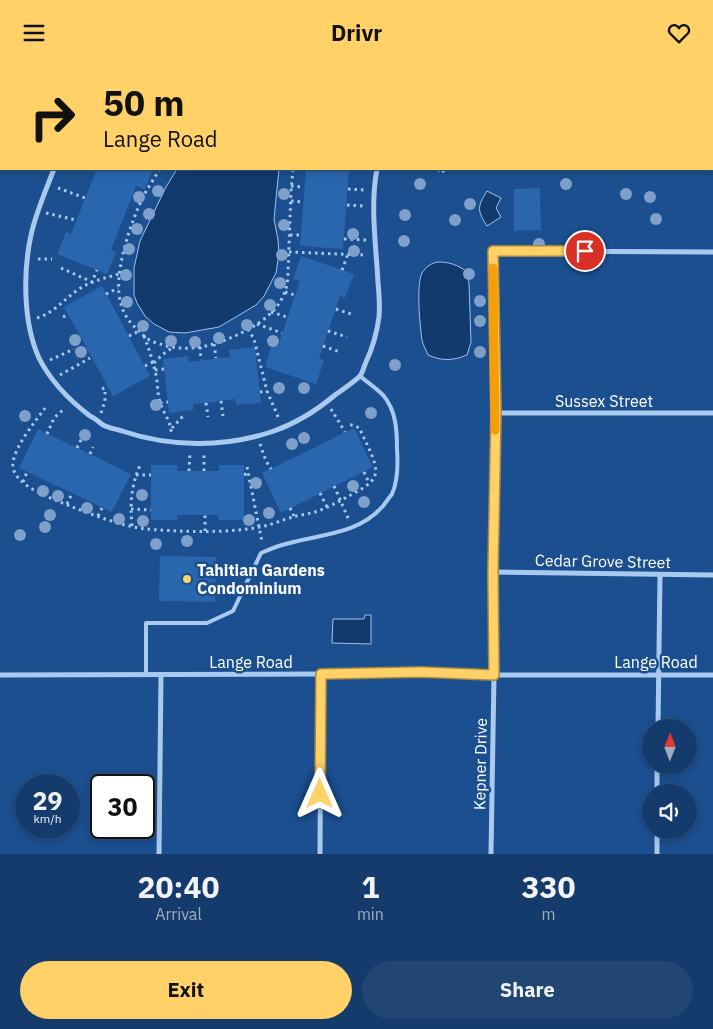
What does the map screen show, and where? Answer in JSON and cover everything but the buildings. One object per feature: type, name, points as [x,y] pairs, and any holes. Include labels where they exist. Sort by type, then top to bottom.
[{"type":"street","points":[[54,170],[31,235],[26,287],[28,321],[42,363],[52,380],[71,401],[103,425],[132,435],[170,442],[204,444],[257,436],[298,420],[327,402],[360,375],[371,350],[379,315],[374,205],[377,170]]},
{"type":"street","name":"Kepner Drive","points":[[491,854],[496,413],[493,251],[713,252]]},
{"type":"street","name":"Sussex Street","points":[[496,413],[713,413]]},
{"type":"street","name":"Cedar Grove Street","points":[[493,572],[713,575]]},
{"type":"street","points":[[658,719],[660,575]]},
{"type":"street","name":"Lange Road","points":[[0,675],[421,672],[494,675],[713,675]]},
{"type":"street","points":[[320,854],[321,674]]},
{"type":"street","points":[[159,854],[161,675]]},
{"type":"street","points":[[657,839],[657,854]]},
{"type":"lane","points":[[146,675],[146,623],[207,623],[233,611],[261,553],[282,545],[352,528],[368,519],[386,502],[392,493],[398,467],[394,414],[383,395],[360,375]]},
{"type":"path","points":[[159,170],[144,196],[125,244],[119,274],[120,303],[128,320],[149,340],[183,349],[222,342],[248,329],[264,319],[284,295],[290,252],[293,170]]},
{"type":"path","points":[[48,184],[85,198]]},
{"type":"path","points":[[291,186],[304,187]]},
{"type":"path","points":[[348,189],[374,191]]},
{"type":"path","points":[[291,201],[303,202]]},
{"type":"path","points":[[346,205],[374,205]]},
{"type":"path","points":[[38,211],[76,220]]},
{"type":"path","points":[[290,235],[301,235]]},
{"type":"path","points":[[344,239],[376,240]]},
{"type":"path","points":[[290,252],[364,255]]},
{"type":"path","points":[[342,270],[348,254]]},
{"type":"path","points":[[28,259],[52,259]]},
{"type":"path","points":[[61,268],[92,282]]},
{"type":"path","points":[[92,282],[97,270]]},
{"type":"path","points":[[28,321],[50,313],[79,289],[92,282],[119,274]]},
{"type":"path","points":[[106,294],[118,287]]},
{"type":"path","points":[[285,292],[295,295]]},
{"type":"path","points":[[336,309],[351,314]]},
{"type":"path","points":[[271,312],[287,317]]},
{"type":"path","points":[[63,317],[69,314]]},
{"type":"path","points":[[122,323],[128,320]]},
{"type":"path","points":[[257,324],[282,333]]},
{"type":"path","points":[[248,329],[254,339],[257,358],[267,391],[282,427]]},
{"type":"path","points":[[129,337],[139,331]]},
{"type":"path","points":[[328,331],[347,337]]},
{"type":"path","points":[[144,335],[155,370],[160,403],[170,422],[170,442]]},
{"type":"path","points":[[214,344],[216,359]]},
{"type":"path","points":[[323,346],[340,352]]},
{"type":"path","points":[[145,366],[153,363],[173,347]]},
{"type":"path","points":[[200,347],[201,360]]},
{"type":"path","points":[[42,363],[74,349]]},
{"type":"path","points":[[52,380],[90,358]]},
{"type":"path","points":[[155,370],[164,369]]},
{"type":"path","points":[[98,421],[105,401],[103,390],[108,386]]},
{"type":"path","points":[[260,392],[267,391]]},
{"type":"path","points":[[47,433],[54,418],[71,401]]},
{"type":"path","points":[[221,401],[223,416]]},
{"type":"path","points":[[160,403],[168,402]]},
{"type":"path","points":[[327,402],[345,433]]},
{"type":"path","points":[[206,403],[208,417]]},
{"type":"path","points":[[45,407],[29,430],[14,458],[14,471],[18,479],[52,499],[98,516],[152,530],[204,531],[260,527],[314,512],[341,501],[369,483],[375,477],[376,469],[360,429],[356,425],[347,424]]},
{"type":"path","points":[[171,428],[184,415]]},
{"type":"path","points":[[257,436],[271,469]]},
{"type":"path","points":[[78,448],[81,440]]},
{"type":"path","points":[[189,471],[190,443]]},
{"type":"path","points":[[204,444],[204,471]]},
{"type":"path","points":[[90,454],[94,447]]},
{"type":"path","points":[[132,526],[131,494],[140,465]]},
{"type":"path","points":[[247,467],[264,552]]},
{"type":"path","points":[[23,482],[27,472]]},
{"type":"path","points":[[364,472],[369,483]]},
{"type":"path","points":[[136,475],[151,475]]},
{"type":"path","points":[[244,475],[249,475]]},
{"type":"path","points":[[334,487],[352,528]]},
{"type":"path","points":[[66,504],[72,493]]},
{"type":"path","points":[[320,493],[327,507]]},
{"type":"path","points":[[98,516],[102,508]]},
{"type":"path","points":[[290,508],[294,516]]},
{"type":"path","points":[[131,509],[151,509]]},
{"type":"path","points":[[204,531],[205,515]]},
{"type":"water","points":[[176,170],[279,170],[274,219],[279,254],[276,273],[264,296],[256,305],[219,327],[185,333],[169,332],[154,324],[145,316],[137,303],[134,295],[134,268],[140,241]]},
{"type":"water","points":[[487,191],[501,198],[496,208],[501,217],[487,226],[481,216],[480,205]]},
{"type":"water","points":[[438,262],[453,264],[466,271],[469,283],[471,342],[467,355],[452,359],[428,355],[422,340],[419,306],[420,279],[427,267]]},
{"type":"water","points":[[365,615],[371,615],[371,644],[332,643],[333,619],[364,619]]},
{"type":"slow traffic","points":[[493,268],[495,430]]},
{"type":"place","name":"Tahitian Gardens Condominium","points":[[187,579]]},
{"type":"route","points":[[320,794],[321,674],[421,672],[494,675],[493,572],[496,413],[493,251],[585,251]]}]
